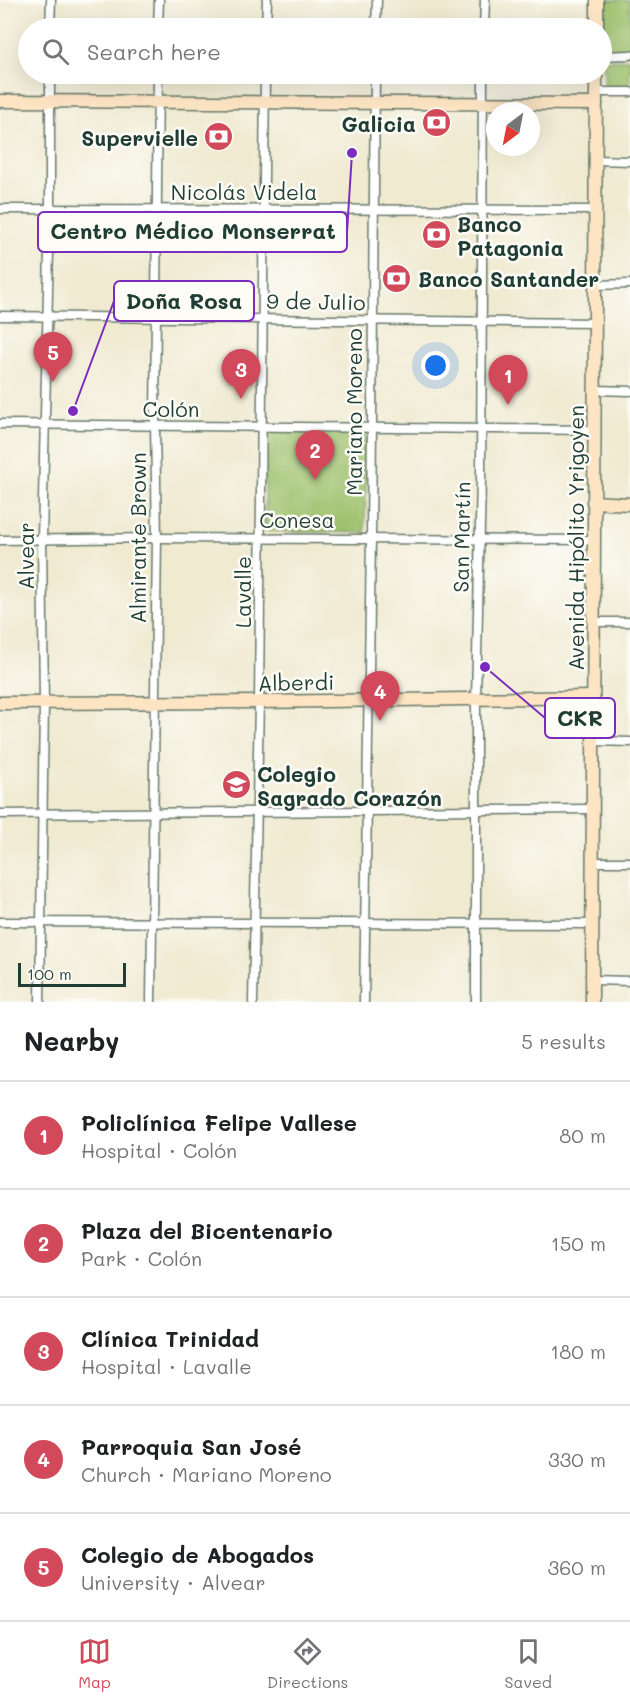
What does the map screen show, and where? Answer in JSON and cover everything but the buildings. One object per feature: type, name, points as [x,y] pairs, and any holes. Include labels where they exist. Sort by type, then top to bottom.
[{"type":"street","points":[[50,18],[51,0]]},
{"type":"street","points":[[158,18],[159,0]]},
{"type":"street","points":[[266,18],[267,0]]},
{"type":"street","points":[[376,18],[377,0]]},
{"type":"street","points":[[484,18],[485,0]]},
{"type":"street","points":[[597,0],[597,18]]},
{"type":"street","points":[[612,56],[630,55]]},
{"type":"street","name":"Alvear","points":[[40,1002],[44,703],[42,540],[50,209],[50,84]]},
{"type":"street","name":"Almirante Brown","points":[[151,1002],[153,703],[157,538],[154,426],[157,317],[158,84]]},
{"type":"street","name":"Lavalle","points":[[253,1002],[259,702],[265,84]]},
{"type":"street","name":"Mariano Moreno","points":[[364,1002],[375,84]]},
{"type":"street","name":"San Martín","points":[[476,1002],[476,699],[480,540],[483,84]]},
{"type":"street","name":"Avenida Hipólito Yrigoyen","points":[[592,1002],[596,84]]},
{"type":"street","points":[[0,101],[483,104],[596,98],[630,92]]},
{"type":"street","points":[[596,160],[630,161]]},
{"type":"street","name":"Nicolás Videla","points":[[0,209],[596,210]]},
{"type":"street","points":[[595,285],[630,284]]},
{"type":"street","name":"9 de Julio","points":[[0,316],[596,323]]},
{"type":"street","points":[[596,390],[630,391]]},
{"type":"street","name":"Colón","points":[[0,424],[481,427],[594,430]]},
{"type":"street","points":[[593,502],[630,504]]},
{"type":"street","name":"Conesa","points":[[0,540],[157,538],[593,540]]},
{"type":"street","points":[[593,621],[630,622]]},
{"type":"street","name":"Alberdi","points":[[0,703],[593,697]]},
{"type":"street","points":[[593,741],[630,742]]},
{"type":"street","points":[[0,814],[592,809]]},
{"type":"street","points":[[592,862],[630,862]]},
{"type":"street","points":[[0,922],[592,924]]},
{"type":"street","points":[[592,980],[630,981]]},
{"type":"green space","points":[[603,0],[630,0],[630,52],[612,52],[612,18],[603,18]]},
{"type":"green space","points":[[630,59],[630,89],[605,89],[605,84],[612,84],[612,60]]},
{"type":"green space","points":[[265,427],[367,428],[365,533],[265,531]]},
{"type":"place","name":"Galicia","points":[[437,123]]},
{"type":"place","name":"Supervielle","points":[[219,137]]},
{"type":"place","name":"Centro Médico Monserrat","points":[[352,153]]},
{"type":"place","name":"Banco Patagonia","points":[[436,235]]},
{"type":"place","name":"Banco Santander","points":[[397,278]]},
{"type":"place","name":"Colegio de Abogados","points":[[53,382]]},
{"type":"place","name":"Clínica Trinidad","points":[[241,399]]},
{"type":"place","name":"Policlínica Felipe Vallese","points":[[508,405]]},
{"type":"place","name":"Doña Rosa","points":[[73,411]]},
{"type":"place","name":"Plaza del Bicentenario","points":[[315,480]]},
{"type":"place","name":"CKR","points":[[485,667]]},
{"type":"place","name":"Parroquia San José","points":[[380,721]]},
{"type":"place","name":"Colegio Sagrado Corazón","points":[[236,785]]}]
